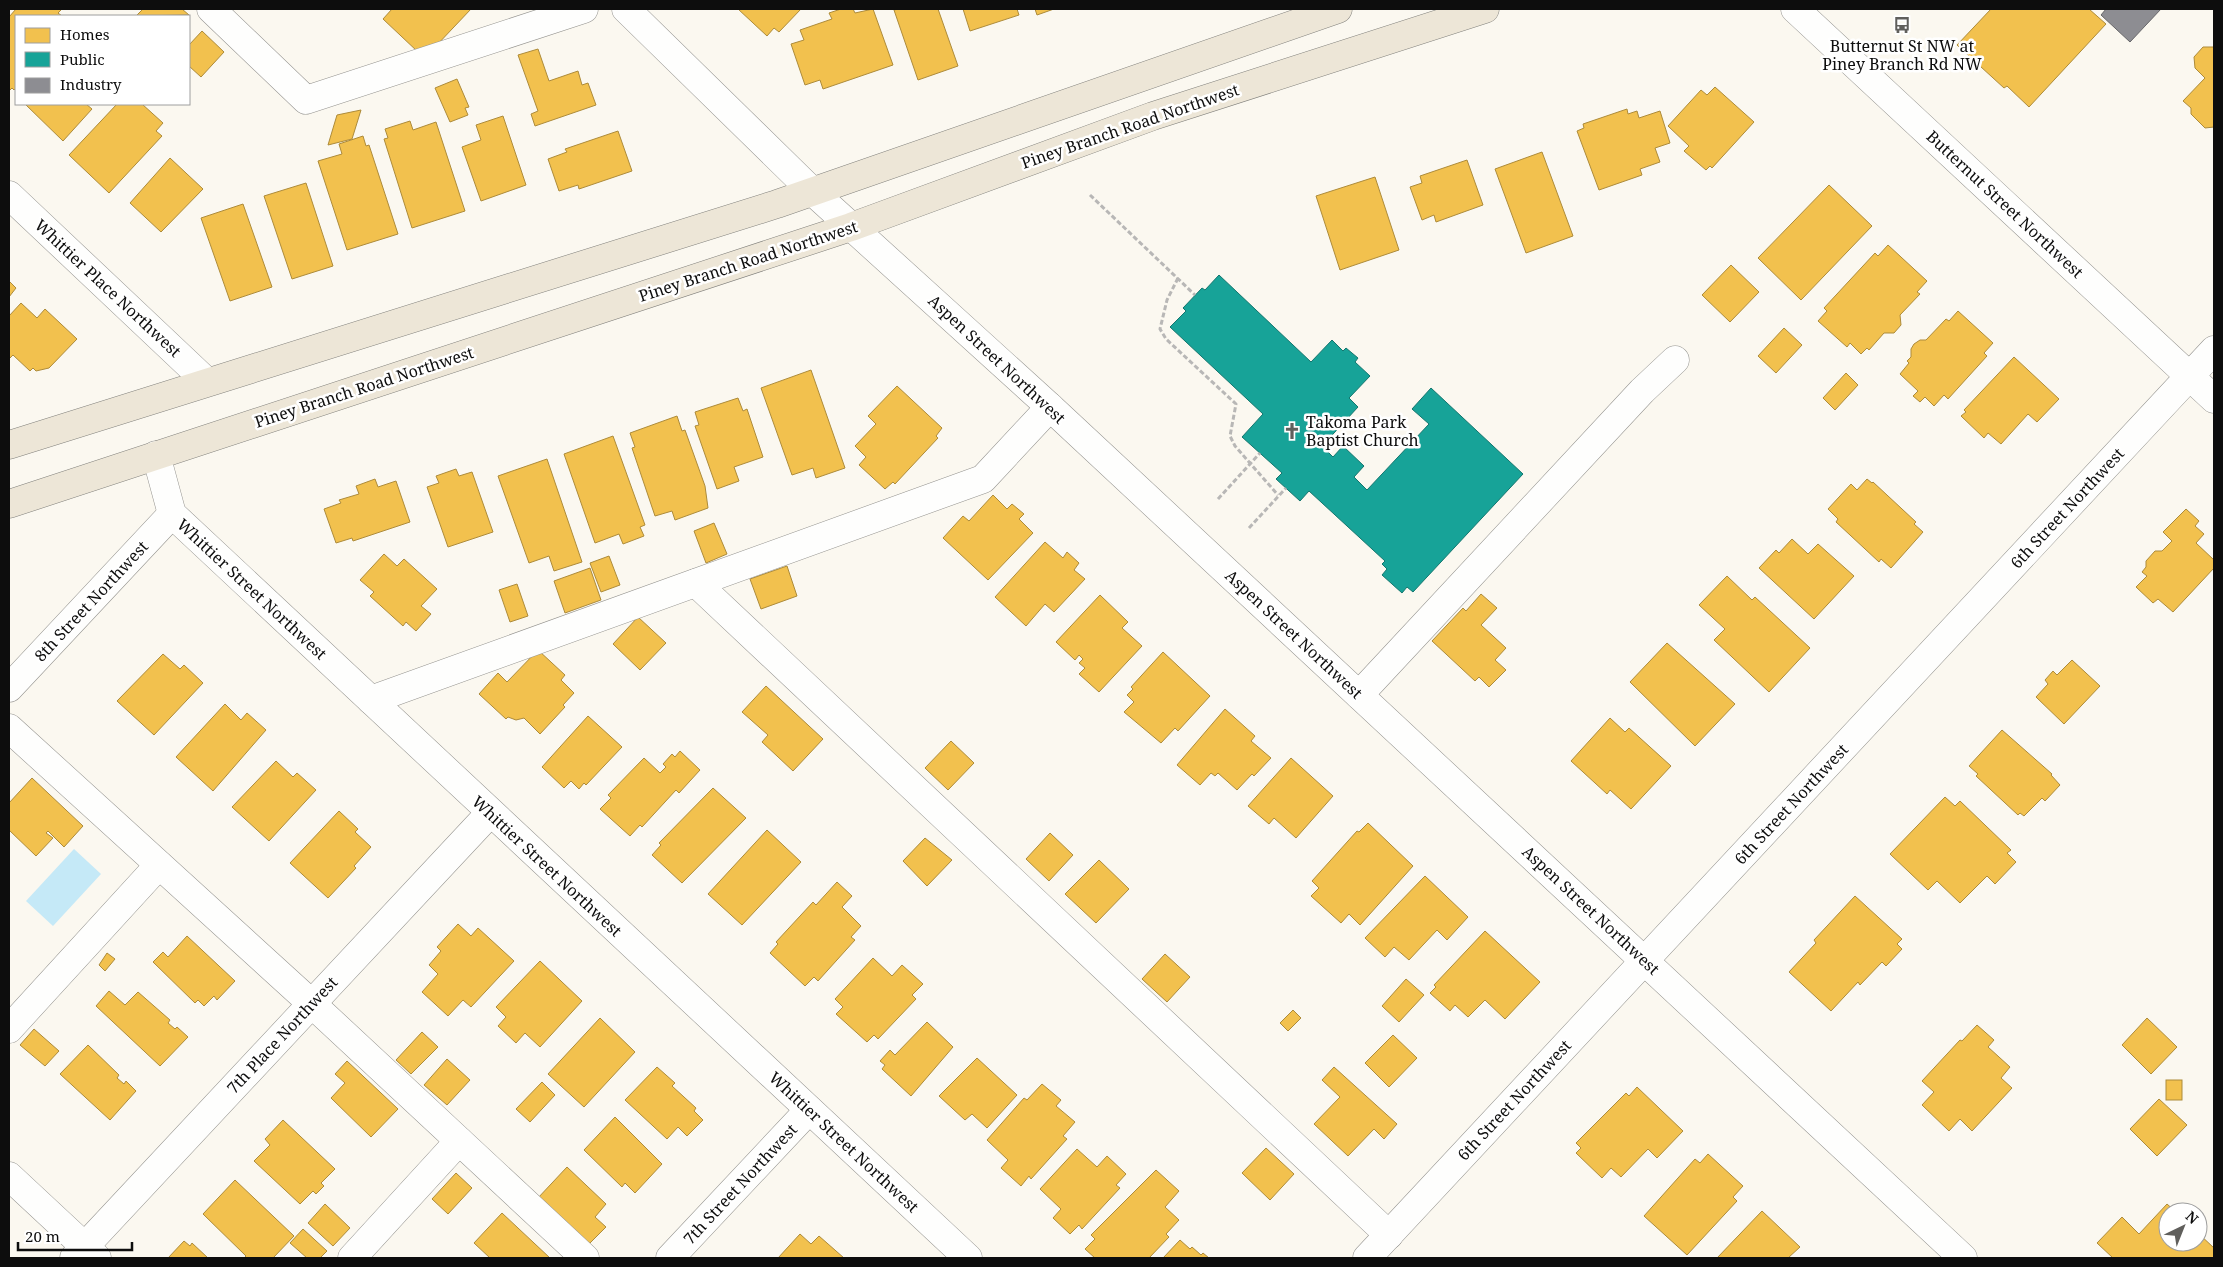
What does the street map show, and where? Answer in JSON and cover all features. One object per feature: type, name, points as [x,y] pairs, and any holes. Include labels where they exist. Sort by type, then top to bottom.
[{"type":"main road","points":[[9,445],[812,191],[1338,9]]},
{"type":"main road","name":"Piney Branch Road Northwest","points":[[9,504],[851,227],[1153,116],[1485,9]]},
{"type":"street","points":[[211,9],[306,100],[584,9]]},
{"type":"street","name":"Aspen Street Northwest","points":[[626,9],[812,191],[891,260],[1050,407],[1963,1258]]},
{"type":"street","name":"Butternut Street Northwest","points":[[1795,9],[2214,399]]},
{"type":"street","name":"Whittier Place Northwest","points":[[9,195],[207,382]]},
{"type":"street","name":"6th Street Northwest","points":[[1367,1258],[2214,350]]},
{"type":"street","points":[[1359,695],[1642,391],[1675,360]]},
{"type":"street","points":[[371,700],[984,478],[1050,407]]},
{"type":"street","name":"Whittier Street Northwest","points":[[156,455],[172,514],[968,1258]]},
{"type":"street","name":"8th Street Northwest","points":[[9,688],[172,514]]},
{"type":"street","points":[[696,583],[1389,1235]]},
{"type":"street","points":[[9,728],[312,1004],[585,1258]]},
{"type":"street","name":"7th Place Northwest","points":[[85,1254],[312,1004],[490,812]]},
{"type":"street","points":[[9,1029],[159,865]]},
{"type":"street","name":"7th Street Northwest","points":[[670,1258],[809,1110]]},
{"type":"street","points":[[352,1258],[459,1141]]},
{"type":"street","points":[[9,1176],[85,1254]]},
{"type":"path","points":[[1090,194],[1195,295]]},
{"type":"path","points":[[1178,278],[1167,300],[1160,330],[1166,339],[1236,404],[1230,436],[1235,446],[1278,495]]},
{"type":"path","points":[[1218,499],[1260,453]]},
{"type":"path","points":[[1249,528],[1286,488]]},
{"type":"water","points":[[74,849],[101,874],[53,926],[26,901]]},
{"type":"building: Homes","points":[[16,9],[62,9],[58,13],[61,15],[15,15],[15,89],[12,88],[9,91],[9,17]]},
{"type":"building: Homes","points":[[143,9],[182,9],[189,15],[137,15]]},
{"type":"building: Homes","points":[[392,9],[471,9],[435,47],[418,52],[383,19]]},
{"type":"building: Homes","points":[[738,9],[801,9],[779,32],[774,28],[767,36]]},
{"type":"building: Homes","points":[[841,9],[853,9],[855,13],[873,9],[893,65],[823,89],[820,80],[805,85],[791,44],[804,40],[800,30],[832,19],[829,13]]},
{"type":"building: Homes","points":[[938,9],[958,66],[918,80],[894,10]]},
{"type":"building: Homes","points":[[963,9],[1017,9],[1019,15],[970,31]]},
{"type":"building: Homes","points":[[1035,9],[1054,9],[1037,15]]},
{"type":"building: Homes","points":[[1991,9],[2089,9],[2106,24],[2029,107],[2007,86],[2004,88],[1957,45]]},
{"type":"building: Homes","points":[[202,31],[224,52],[201,77],[190,67],[190,44]]},
{"type":"building: Homes","points":[[2203,47],[2214,47],[2214,127],[2205,128],[2191,114],[2191,108],[2183,101],[2205,78],[2195,68],[2194,57]]},
{"type":"building: Homes","points":[[538,49],[549,81],[578,71],[582,85],[588,83],[596,105],[535,126],[531,114],[538,111],[518,55]]},
{"type":"building: Homes","points":[[457,79],[469,107],[465,108],[468,115],[450,122],[435,88]]},
{"type":"building: Homes","points":[[1715,87],[1754,122],[1712,168],[1710,166],[1706,170],[1684,151],[1689,146],[1668,126],[1701,90],[1707,95]]},
{"type":"building: Homes","points":[[26,105],[87,105],[92,109],[63,141]]},
{"type":"building: Homes","points":[[116,105],[143,105],[163,123],[156,131],[162,136],[109,193],[69,155]]},
{"type":"building: Homes","points":[[1627,109],[1628,114],[1637,111],[1639,118],[1660,111],[1670,143],[1655,148],[1660,162],[1640,169],[1642,175],[1599,190],[1577,131],[1584,128],[1583,124]]},
{"type":"building: Homes","points":[[361,110],[352,139],[328,145],[337,115]]},
{"type":"building: Homes","points":[[503,116],[526,185],[481,201],[462,147],[481,140],[476,125]]},
{"type":"building: Homes","points":[[410,121],[413,130],[436,122],[465,211],[412,228],[384,139],[388,138],[385,129]]},
{"type":"building: Homes","points":[[618,131],[632,171],[579,189],[578,185],[559,191],[548,159],[567,152],[565,149]]},
{"type":"building: Homes","points":[[363,136],[366,146],[369,145],[398,234],[347,250],[318,161],[342,154],[339,144]]},
{"type":"building: Homes","points":[[1542,152],[1573,236],[1526,253],[1495,169]]},
{"type":"building: Homes","points":[[170,158],[203,189],[161,232],[130,203]]},
{"type":"building: Homes","points":[[1467,160],[1483,205],[1436,222],[1434,215],[1422,220],[1410,187],[1422,183],[1420,176]]},
{"type":"building: Homes","points":[[1375,177],[1399,250],[1340,270],[1316,196]]},
{"type":"building: Homes","points":[[306,183],[333,266],[292,279],[264,196]]},
{"type":"building: Homes","points":[[1829,185],[1872,226],[1801,300],[1758,258]]},
{"type":"building: Homes","points":[[243,204],[272,287],[230,301],[201,218]]},
{"type":"building: Homes","points":[[1888,245],[1927,281],[1917,292],[1920,294],[1900,315],[1901,325],[1894,333],[1884,333],[1869,350],[1867,348],[1861,354],[1850,343],[1847,347],[1818,321],[1827,311],[1824,308],[1875,253],[1878,256]]},
{"type":"building: Homes","points":[[1731,265],[1759,292],[1730,322],[1702,295]]},
{"type":"building: Homes","points":[[9,281],[16,288],[9,297]]},
{"type":"building: Homes","points":[[21,303],[37,318],[45,309],[77,339],[49,368],[36,371],[33,368],[30,371],[13,355],[9,359],[9,316]]},
{"type":"building: Homes","points":[[1958,311],[1993,343],[1984,353],[1987,356],[1948,399],[1944,395],[1934,406],[1925,397],[1920,402],[1913,396],[1918,391],[1900,374],[1909,363],[1907,361],[1911,357],[1911,349],[1914,344],[1920,340],[1926,340],[1946,319],[1949,321]]},
{"type":"building: Homes","points":[[1784,328],[1802,345],[1776,373],[1758,356]]},
{"type":"building: Homes","points":[[2014,357],[2059,399],[2037,422],[2028,414],[2001,444],[1988,433],[1984,438],[1961,416],[1966,412],[1964,410]]},
{"type":"building: Homes","points":[[811,370],[845,468],[816,478],[813,468],[792,475],[761,388]]},
{"type":"building: Homes","points":[[1846,373],[1858,385],[1835,410],[1823,398]]},
{"type":"building: Homes","points":[[897,386],[942,428],[936,436],[938,438],[895,484],[893,482],[885,489],[859,465],[866,457],[855,446],[876,424],[868,416]]},
{"type":"building: Homes","points":[[738,398],[743,411],[747,409],[763,457],[734,467],[739,481],[717,489],[695,426],[699,425],[695,412]]},
{"type":"building: Homes","points":[[677,416],[682,431],[685,430],[705,486],[708,508],[675,520],[672,511],[655,516],[632,448],[635,447],[630,433]]},
{"type":"building: Homes","points":[[613,436],[645,525],[640,527],[644,536],[623,544],[619,534],[595,543],[564,454]]},
{"type":"building: Homes","points":[[547,459],[582,562],[554,571],[549,556],[529,563],[498,476]]},
{"type":"building: Homes","points":[[456,469],[459,476],[472,472],[493,532],[448,547],[427,487],[439,483],[436,476]]},
{"type":"building: Homes","points":[[375,479],[378,487],[396,481],[410,522],[353,541],[352,538],[336,543],[324,509],[341,503],[339,500],[359,494],[356,486]]},
{"type":"building: Homes","points":[[1867,479],[1873,482],[1916,522],[1914,524],[1923,532],[1891,568],[1881,559],[1879,562],[1836,522],[1838,519],[1828,509],[1851,484],[1857,490]]},
{"type":"building: Homes","points":[[993,495],[1007,509],[1012,504],[1024,514],[1019,519],[1033,533],[988,580],[943,538],[963,516],[969,521]]},
{"type":"building: Homes","points":[[2186,509],[2199,521],[2195,526],[2204,534],[2196,543],[2214,560],[2214,568],[2173,612],[2158,599],[2153,603],[2136,587],[2147,576],[2142,572],[2146,567],[2146,561],[2155,551],[2162,551],[2172,541],[2163,532]]},
{"type":"building: Homes","points":[[714,523],[727,554],[706,563],[694,531]]},
{"type":"building: Homes","points":[[1792,539],[1808,554],[1818,544],[1854,576],[1814,619],[1759,568],[1776,550],[1779,553]]},
{"type":"building: Homes","points":[[1045,542],[1063,558],[1067,552],[1079,563],[1074,570],[1085,579],[1054,612],[1045,604],[1026,626],[995,597]]},
{"type":"building: Homes","points":[[384,554],[397,566],[404,559],[437,589],[421,606],[431,614],[416,631],[406,622],[403,626],[370,596],[374,592],[360,580]]},
{"type":"building: Homes","points":[[609,556],[620,585],[601,592],[590,563]]},
{"type":"building: Homes","points":[[787,566],[797,596],[761,609],[750,579]]},
{"type":"building: Homes","points":[[590,568],[601,600],[565,613],[554,581]]},
{"type":"building: Homes","points":[[1727,576],[1752,600],[1755,597],[1810,648],[1769,692],[1714,640],[1725,629],[1699,605]]},
{"type":"building: Homes","points":[[517,584],[528,616],[510,622],[499,590]]},
{"type":"building: Homes","points":[[1481,594],[1497,608],[1481,625],[1506,648],[1495,660],[1506,670],[1489,687],[1479,677],[1475,681],[1432,641],[1463,608],[1466,611]]},
{"type":"building: Homes","points":[[1100,595],[1128,622],[1122,628],[1142,646],[1099,692],[1079,674],[1085,668],[1079,663],[1083,659],[1079,655],[1075,660],[1056,642]]},
{"type":"building: Homes","points":[[638,617],[666,643],[640,670],[613,644]]},
{"type":"building: Homes","points":[[1667,643],[1735,704],[1695,746],[1630,682]]},
{"type":"building: Homes","points":[[538,650],[565,675],[561,680],[574,693],[563,705],[565,707],[540,734],[524,718],[516,720],[508,717],[506,719],[479,694],[498,673],[507,682]]},
{"type":"building: Homes","points":[[1163,652],[1210,696],[1178,731],[1175,728],[1161,743],[1124,712],[1134,702],[1127,695],[1133,689],[1131,687]]},
{"type":"building: Homes","points":[[163,654],[180,669],[184,665],[203,683],[154,735],[117,701]]},
{"type":"building: Homes","points":[[2072,660],[2100,686],[2064,724],[2036,697],[2048,684],[2045,680],[2053,671],[2057,675]]},
{"type":"building: Homes","points":[[766,686],[823,739],[793,771],[762,742],[768,735],[742,712]]},
{"type":"building: Homes","points":[[225,704],[241,720],[247,713],[266,730],[213,791],[176,757]]},
{"type":"building: Homes","points":[[1225,709],[1255,736],[1251,741],[1271,758],[1237,790],[1218,773],[1215,776],[1211,773],[1200,785],[1177,765]]},
{"type":"building: Homes","points":[[588,716],[622,747],[586,785],[584,783],[579,789],[571,781],[564,788],[542,767]]},
{"type":"building: Homes","points":[[1610,718],[1625,732],[1629,728],[1671,766],[1631,809],[1610,790],[1607,794],[1571,761]]},
{"type":"building: Homes","points":[[2002,730],[2052,774],[2060,785],[2045,801],[2042,798],[2024,816],[2020,813],[2018,815],[1976,776],[1978,774],[1969,766]]},
{"type":"building: Homes","points":[[951,741],[974,763],[948,790],[925,768]]},
{"type":"building: Homes","points":[[680,751],[700,770],[679,793],[676,790],[642,827],[640,825],[630,836],[600,809],[611,798],[608,795],[644,758],[660,773],[666,767],[663,764],[672,754],[675,757]]},
{"type":"building: Homes","points":[[1291,758],[1333,796],[1296,838],[1274,818],[1269,824],[1248,806]]},
{"type":"building: Homes","points":[[276,761],[293,777],[297,773],[316,790],[269,841],[232,807]]},
{"type":"building: Homes","points":[[32,778],[83,826],[64,847],[48,831],[46,833],[53,838],[36,856],[9,830],[9,803]]},
{"type":"building: Homes","points":[[713,788],[746,818],[682,883],[652,855],[661,845],[659,843]]},
{"type":"building: Homes","points":[[1945,797],[1955,806],[1960,801],[2011,850],[2007,853],[2016,862],[1995,884],[1987,876],[1960,903],[1937,881],[1928,890],[1890,854]]},
{"type":"building: Homes","points":[[339,811],[358,829],[355,832],[371,847],[354,866],[356,868],[328,898],[290,863]]},
{"type":"building: Homes","points":[[1368,823],[1413,866],[1360,925],[1349,914],[1341,923],[1311,896],[1319,888],[1312,881],[1357,831],[1359,832]]},
{"type":"building: Homes","points":[[767,830],[801,862],[742,925],[708,894]]},
{"type":"building: Homes","points":[[1050,833],[1073,855],[1049,881],[1026,859]]},
{"type":"building: Homes","points":[[925,838],[952,860],[927,886],[903,861]]},
{"type":"building: Homes","points":[[1099,860],[1129,889],[1096,923],[1065,894]]},
{"type":"building: Homes","points":[[1425,876],[1468,917],[1447,940],[1437,930],[1409,960],[1394,947],[1385,957],[1365,938]]},
{"type":"building: Homes","points":[[837,882],[852,896],[842,907],[861,926],[851,937],[855,940],[818,981],[814,977],[805,986],[770,953],[778,944],[776,942],[813,902],[816,905]]},
{"type":"building: Homes","points":[[1855,896],[1902,939],[1897,944],[1902,949],[1886,966],[1882,962],[1860,985],[1858,982],[1831,1011],[1789,972],[1816,943],[1814,940]]},
{"type":"building: Homes","points":[[458,924],[471,936],[478,928],[514,961],[471,1007],[463,1000],[448,1016],[422,992],[438,974],[429,965],[441,951],[437,947]]},
{"type":"building: Homes","points":[[1485,931],[1540,982],[1505,1019],[1485,1000],[1468,1017],[1455,1005],[1450,1011],[1430,993],[1436,987],[1434,985]]},
{"type":"building: Homes","points":[[187,936],[235,981],[217,1000],[214,996],[204,1006],[198,1000],[195,1003],[153,962],[163,952],[168,957]]},
{"type":"building: Homes","points":[[107,953],[115,959],[105,971],[99,965]]},
{"type":"building: Homes","points":[[1165,954],[1190,977],[1167,1002],[1142,979]]},
{"type":"building: Homes","points":[[873,958],[892,976],[902,965],[923,984],[912,995],[916,999],[878,1039],[874,1035],[867,1042],[836,1014],[843,1007],[835,999]]},
{"type":"building: Homes","points":[[540,961],[582,1001],[540,1047],[525,1033],[516,1043],[498,1026],[506,1017],[496,1007]]},
{"type":"building: Homes","points":[[1406,979],[1424,995],[1399,1022],[1382,1006]]},
{"type":"building: Homes","points":[[109,991],[125,1005],[138,992],[170,1020],[168,1023],[175,1029],[177,1027],[188,1037],[160,1066],[96,1006]]},
{"type":"building: Homes","points":[[1293,1010],[1301,1018],[1288,1031],[1280,1023]]},
{"type":"building: Homes","points":[[600,1018],[635,1052],[584,1107],[548,1074]]},
{"type":"building: Homes","points":[[2147,1018],[2177,1047],[2151,1074],[2122,1045]]},
{"type":"building: Homes","points":[[927,1022],[953,1047],[911,1096],[882,1069],[885,1065],[880,1061],[890,1050],[895,1055]]},
{"type":"building: Homes","points":[[1977,1025],[1994,1040],[1988,1047],[2010,1067],[2001,1078],[2012,1088],[1972,1131],[1960,1119],[1949,1131],[1922,1105],[1934,1092],[1922,1081],[1960,1040],[1962,1041]]},
{"type":"building: Homes","points":[[34,1029],[59,1051],[45,1066],[20,1045]]},
{"type":"building: Homes","points":[[422,1032],[438,1047],[411,1074],[396,1060]]},
{"type":"building: Homes","points":[[1393,1035],[1417,1058],[1389,1087],[1365,1063]]},
{"type":"building: Homes","points":[[88,1045],[119,1075],[117,1078],[124,1084],[126,1081],[136,1091],[110,1120],[60,1074]]},
{"type":"building: Homes","points":[[977,1058],[1017,1095],[987,1128],[972,1114],[965,1120],[939,1096]]},
{"type":"building: Homes","points":[[447,1059],[470,1080],[447,1105],[424,1085]]},
{"type":"building: Homes","points":[[347,1061],[398,1109],[371,1137],[331,1098],[345,1083],[335,1074]]},
{"type":"building: Homes","points":[[657,1067],[675,1083],[672,1086],[696,1108],[694,1111],[703,1120],[687,1136],[678,1127],[667,1139],[625,1100]]},
{"type":"building: Homes","points":[[1334,1067],[1397,1124],[1384,1139],[1374,1129],[1348,1156],[1314,1124],[1340,1097],[1322,1080]]},
{"type":"building: Homes","points":[[2166,1080],[2182,1080],[2182,1100],[2166,1100]]},
{"type":"building: Homes","points":[[542,1082],[555,1095],[530,1122],[516,1109]]},
{"type":"building: Homes","points":[[1042,1084],[1061,1100],[1056,1106],[1075,1122],[1063,1136],[1067,1139],[1031,1179],[1029,1176],[1021,1186],[1001,1168],[1008,1160],[987,1140],[1024,1098],[1027,1100]]},
{"type":"building: Homes","points":[[1637,1087],[1683,1131],[1657,1158],[1648,1149],[1621,1177],[1611,1168],[1602,1178],[1576,1153],[1581,1148],[1576,1143],[1626,1093],[1629,1096]]},
{"type":"building: Homes","points":[[2159,1099],[2187,1125],[2157,1156],[2130,1129]]},
{"type":"building: Homes","points":[[615,1117],[662,1164],[635,1193],[625,1183],[622,1187],[584,1150]]},
{"type":"building: Homes","points":[[283,1120],[335,1169],[321,1183],[324,1186],[316,1194],[313,1191],[300,1204],[254,1161],[270,1145],[265,1139]]},
{"type":"building: Homes","points":[[1266,1148],[1294,1174],[1270,1200],[1242,1173]]},
{"type":"building: Homes","points":[[1077,1149],[1097,1167],[1107,1156],[1126,1174],[1116,1185],[1120,1188],[1082,1229],[1079,1225],[1070,1234],[1053,1218],[1061,1209],[1040,1189]]},
{"type":"building: Homes","points":[[1708,1154],[1743,1186],[1733,1197],[1737,1201],[1687,1255],[1644,1216],[1695,1159],[1700,1163]]},
{"type":"building: Homes","points":[[567,1167],[606,1204],[595,1217],[606,1227],[587,1246],[537,1199]]},
{"type":"building: Homes","points":[[1156,1170],[1179,1191],[1165,1207],[1179,1220],[1166,1234],[1169,1237],[1149,1258],[1095,1258],[1085,1249],[1095,1239],[1091,1235]]},
{"type":"building: Homes","points":[[456,1173],[472,1188],[448,1214],[432,1199]]},
{"type":"building: Homes","points":[[235,1180],[294,1236],[273,1258],[244,1258],[246,1256],[203,1214]]},
{"type":"building: Homes","points":[[325,1204],[350,1228],[333,1246],[308,1223]]},
{"type":"building: Homes","points":[[1762,1211],[1800,1247],[1788,1258],[1717,1258]]},
{"type":"building: Homes","points":[[502,1213],[550,1258],[490,1258],[474,1243]]},
{"type":"building: Homes","points":[[2158,1214],[2158,1252],[2208,1252],[2208,1242],[2214,1248],[2214,1258],[2113,1258],[2097,1243],[2122,1217],[2139,1234]]},
{"type":"building: Homes","points":[[303,1229],[327,1251],[320,1258],[307,1258],[290,1243]]},
{"type":"building: Homes","points":[[800,1234],[811,1244],[819,1236],[844,1258],[778,1258]]},
{"type":"building: Homes","points":[[1180,1240],[1190,1249],[1192,1247],[1201,1255],[1203,1253],[1209,1258],[1163,1258]]},
{"type":"building: Homes","points":[[184,1241],[190,1246],[192,1243],[208,1258],[168,1258]]},
{"type":"building: Public","name":"Takoma Park Baptist Church","points":[[1219,275],[1311,362],[1332,340],[1343,351],[1346,348],[1358,358],[1355,362],[1370,376],[1349,398],[1358,407],[1322,446],[1333,457],[1343,446],[1364,466],[1354,477],[1367,490],[1429,424],[1412,409],[1431,388],[1523,474],[1413,592],[1407,587],[1402,593],[1382,575],[1387,569],[1382,564],[1385,561],[1309,491],[1300,501],[1276,479],[1282,473],[1242,437],[1263,414],[1170,327],[1186,311],[1183,308],[1202,288],[1205,290]]},
{"type":"building: Industry","points":[[2106,9],[2161,9],[2130,42],[2101,15]]},
{"type":"place","name":"Butternut St NW at Piney Branch Rd NW","points":[[1902,25]]},
{"type":"place","name":"Takoma Park Baptist Church","points":[[1292,431]]}]
